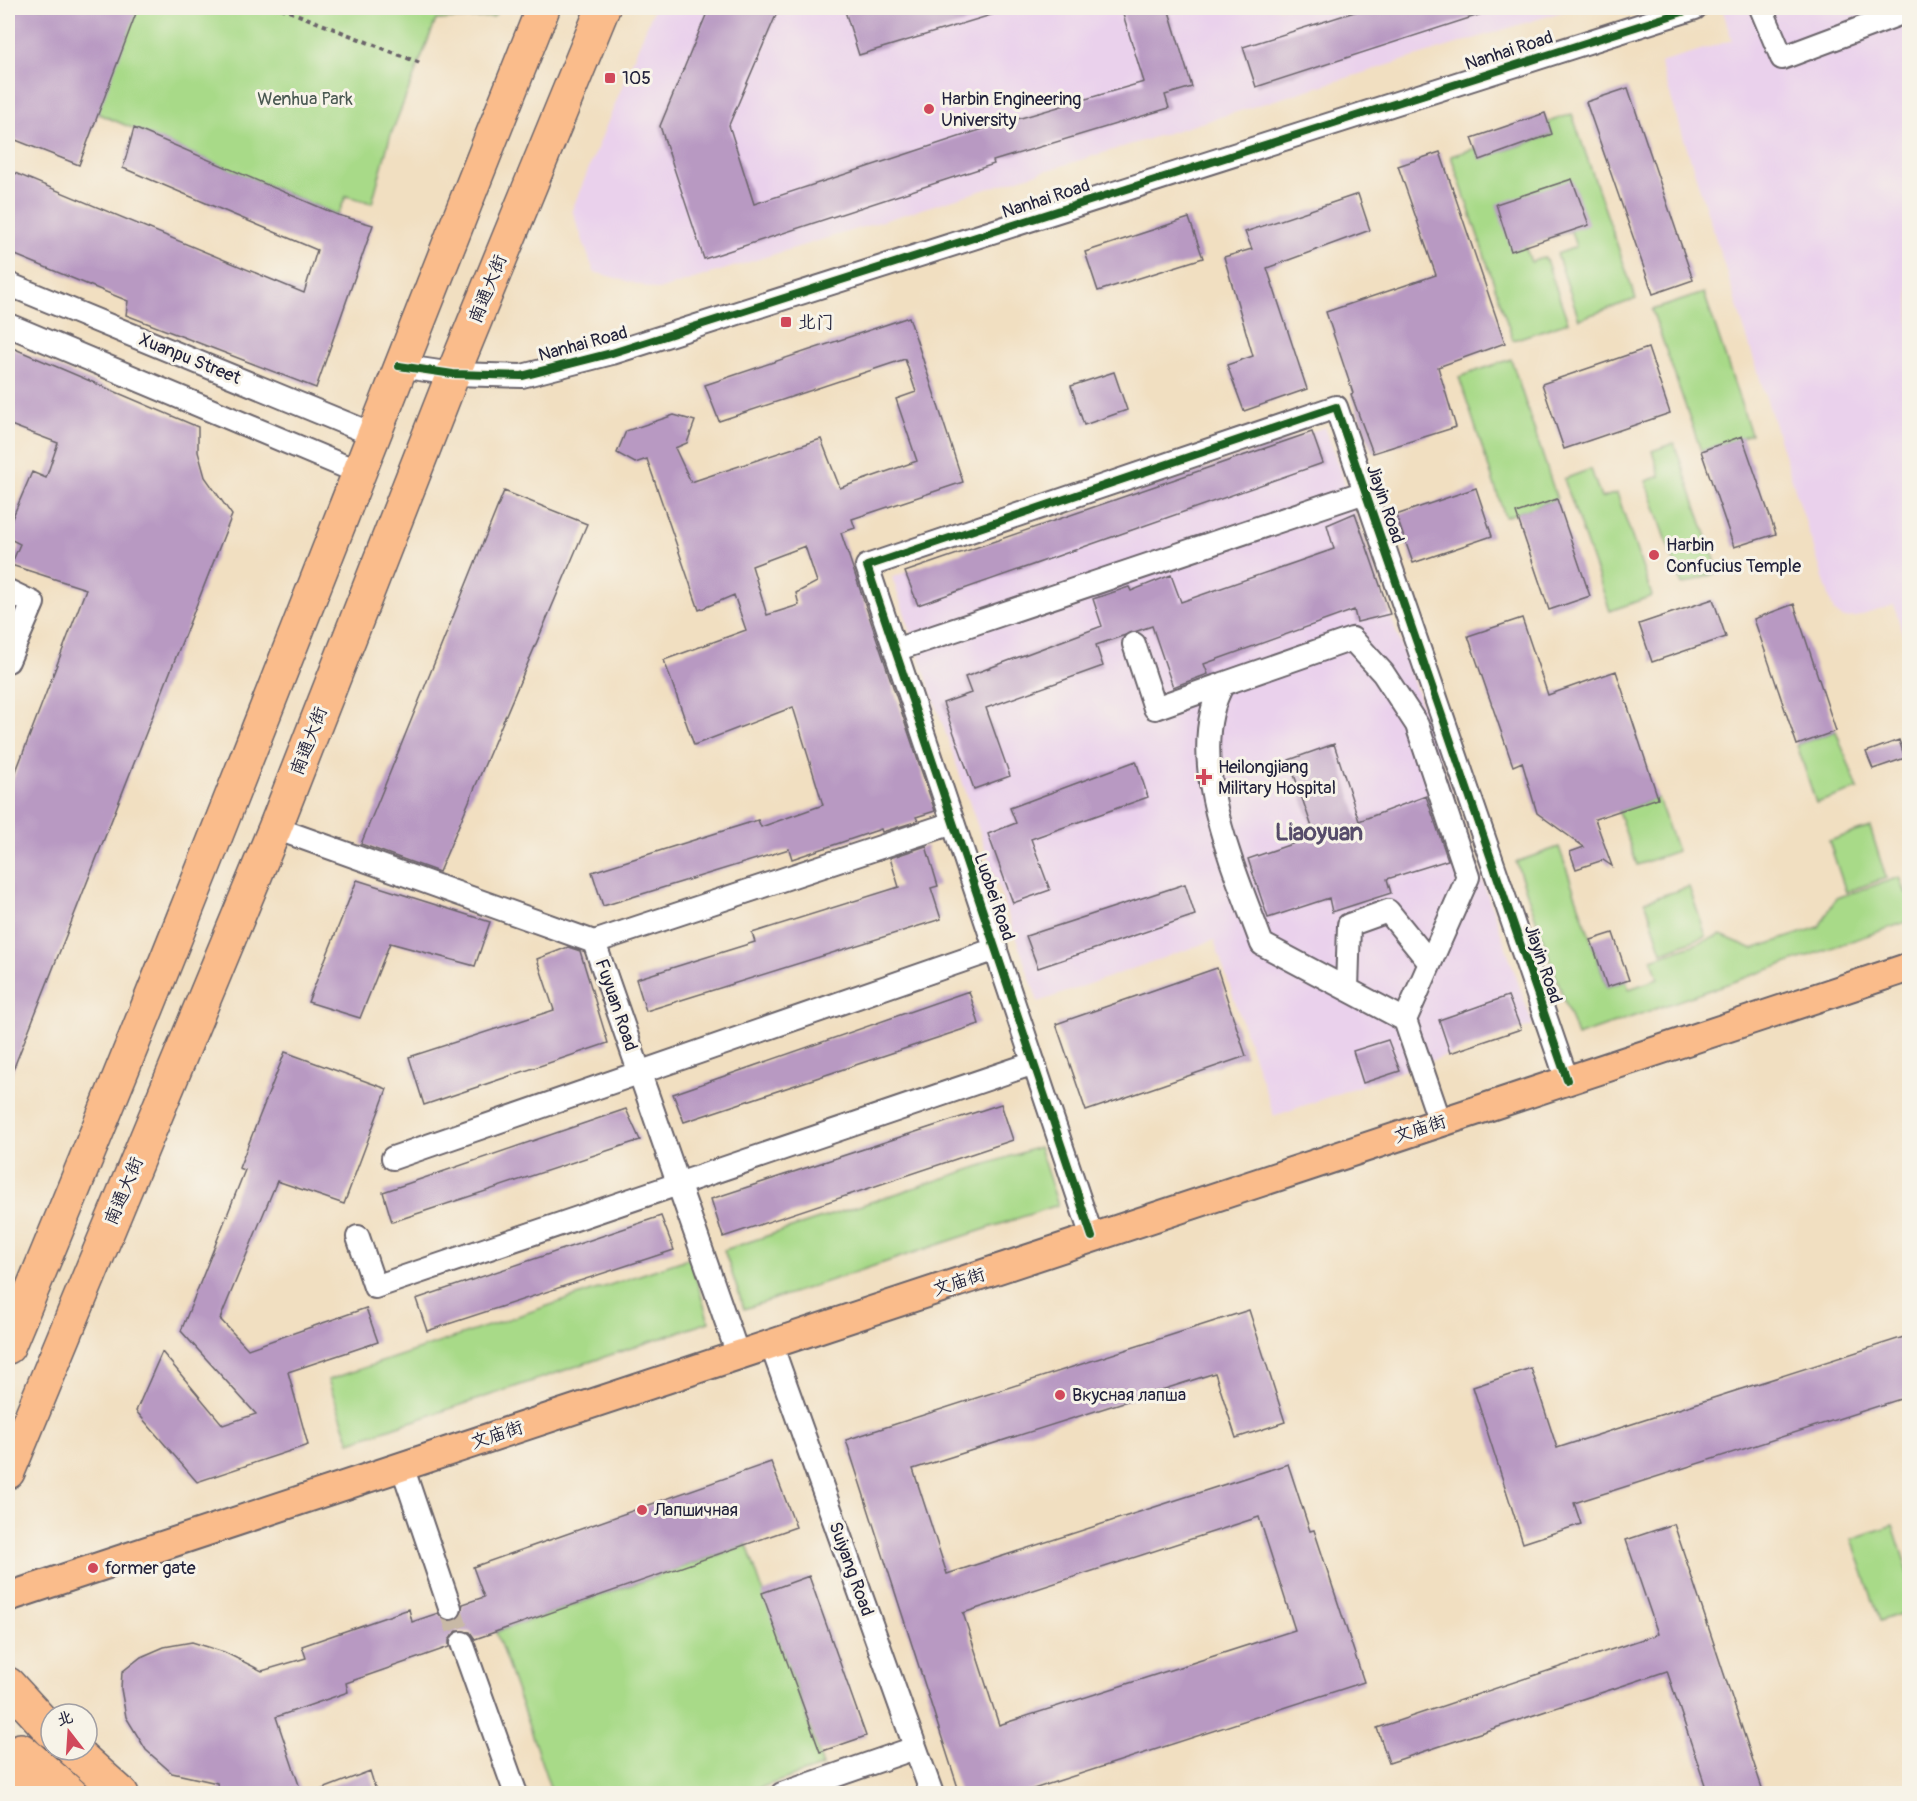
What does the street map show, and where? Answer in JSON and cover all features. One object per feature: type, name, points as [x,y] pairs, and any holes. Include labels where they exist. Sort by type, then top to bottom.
[{"type":"highway","points":[[8,1347],[109,1106],[372,434],[543,8]]},
{"type":"highway","name":"南通大街","points":[[8,1472],[275,828],[453,374],[603,8]]},
{"type":"highway","points":[[8,1684],[39,1718]]},
{"type":"highway","points":[[86,1762],[122,1794]]},
{"type":"highway","points":[[14,1763],[28,1794]]},
{"type":"highway","points":[[14,1763],[71,1794]]},
{"type":"main road","name":"文庙街","points":[[8,1597],[1910,967]]},
{"type":"street","name":"Nanhai Road","points":[[399,366],[453,374],[522,375],[612,353],[1695,8]]},
{"type":"street","points":[[1761,8],[1782,57],[1910,10]]},
{"type":"street","name":"Xuanpu Street","points":[[8,284],[372,434]]},
{"type":"street","points":[[8,326],[358,472]]},
{"type":"street","name":"Jiayin Road","points":[[867,566],[1336,407],[1567,1080]]},
{"type":"street","points":[[895,650],[1365,492]]},
{"type":"street","name":"Luobei Road","points":[[867,566],[1092,1237]]},
{"type":"street","points":[[8,591],[33,603],[8,661]]},
{"type":"street","points":[[1134,644],[1155,708],[1352,639],[1383,673],[1417,725],[1468,878],[1405,1020],[1440,1122]]},
{"type":"street","points":[[1223,684],[1212,703],[1209,765],[1222,834],[1262,944],[1405,1020]]},
{"type":"street","points":[[594,942],[953,823]]},
{"type":"street","name":"Fuyuan Road","points":[[275,828],[594,942],[738,1355]]},
{"type":"street","points":[[1347,989],[1349,925],[1388,911],[1430,963]]},
{"type":"street","points":[[393,1158],[996,949]]},
{"type":"street","points":[[358,1237],[375,1287],[1034,1063]]},
{"type":"street","name":"Suiyang Road","points":[[771,1344],[932,1794]]},
{"type":"street","points":[[402,1466],[450,1608]]},
{"type":"street","points":[[462,1643],[516,1794]]},
{"type":"street","points":[[782,1794],[915,1748]]},
{"type":"path","points":[[280,8],[420,63]]},
{"type":"shaded area","name":"Harbin Engineering University","points":[[654,8],[1574,8],[658,290],[594,272],[572,210]]},
{"type":"shaded area","points":[[1722,8],[1909,8],[1909,655],[1894,605],[1856,617],[1844,618],[1834,612],[1660,63],[1732,40]]},
{"type":"shaded area","name":"Heilongjiang Military Hospital","points":[[1325,427],[1533,1025],[1274,1116],[1214,940],[1038,1002],[892,577]]},
{"type":"green space","name":"Wenhua Park","points":[[8,8],[502,8],[493,17],[436,20],[390,137],[372,203],[346,196],[338,215],[99,114],[8,80]]},
{"type":"green space","points":[[1572,114],[1636,299],[1579,319],[1557,254],[1576,247],[1571,231],[1525,246],[1531,262],[1545,257],[1568,322],[1513,340],[1451,156],[1476,148],[1480,159],[1552,135],[1548,122]]},
{"type":"green space","points":[[1704,293],[1751,434],[1701,451],[1652,310]]},
{"type":"green space","points":[[1511,359],[1557,499],[1505,517],[1459,377]]},
{"type":"green space","points":[[1674,443],[1719,572],[1682,585],[1646,481],[1660,476],[1652,451]]},
{"type":"green space","points":[[1591,469],[1601,498],[1617,493],[1652,596],[1610,611],[1564,479]]},
{"type":"green space","points":[[1836,731],[1858,789],[1816,803],[1797,745]]},
{"type":"green space","points":[[1658,798],[1677,851],[1637,865],[1618,811]]},
{"type":"green space","points":[[1870,827],[1886,878],[1846,892],[1829,841]]},
{"type":"green space","points":[[1559,847],[1607,987],[1626,981],[1629,989],[1658,979],[1652,959],[1721,935],[1753,949],[1819,927],[1836,898],[1900,877],[1906,894],[1909,893],[1909,921],[1577,1036],[1516,862]]},
{"type":"green space","points":[[1689,887],[1706,936],[1662,952],[1645,901]]},
{"type":"green space","points":[[1039,1147],[1058,1205],[744,1309],[724,1250]]},
{"type":"green space","points":[[690,1258],[709,1322],[350,1442],[328,1380]]},
{"type":"green space","points":[[1893,1525],[1909,1575],[1909,1611],[1880,1621],[1852,1539]]},
{"type":"green space","points":[[747,1545],[823,1766],[745,1793],[552,1793],[496,1632]]},
{"type":"building","points":[[8,8],[138,8],[79,165],[8,137]]},
{"type":"building","points":[[709,8],[779,8],[729,125],[754,204],[983,129],[1144,82],[1121,8],[1168,8],[1192,87],[1165,95],[1169,108],[993,161],[994,164],[704,259],[660,126]]},
{"type":"building","points":[[844,8],[1001,8],[1001,12],[859,55]]},
{"type":"building","points":[[1367,8],[1490,8],[1491,11],[1256,87],[1243,47]]},
{"type":"building","points":[[1628,88],[1693,280],[1653,294],[1586,102]]},
{"type":"building","points":[[1545,113],[1552,134],[1480,160],[1472,138]]},
{"type":"building","points":[[134,128],[338,215],[373,225],[316,388],[126,315],[128,301],[8,252],[8,170],[304,293],[317,250],[123,168]]},
{"type":"building","points":[[1440,152],[1505,343],[1438,367],[1456,427],[1373,453],[1351,394],[1353,393],[1326,312],[1436,275],[1398,166]]},
{"type":"building","points":[[1572,179],[1589,225],[1511,251],[1496,204]]},
{"type":"building","points":[[1358,194],[1370,230],[1267,268],[1307,389],[1244,411],[1227,365],[1253,356],[1224,257],[1252,249],[1245,232]]},
{"type":"building","points":[[1189,218],[1203,258],[1098,291],[1085,252]]},
{"type":"building","points":[[909,317],[963,482],[852,519],[855,528],[841,533],[935,811],[916,817],[918,821],[882,832],[881,829],[792,859],[789,849],[603,906],[592,872],[758,820],[761,827],[823,805],[793,707],[694,745],[664,660],[746,630],[734,595],[699,610],[647,459],[635,463],[617,453],[626,431],[674,415],[695,421],[687,443],[675,448],[691,482],[821,439],[840,488],[917,461],[896,399],[916,392],[905,359],[719,421],[705,385]],"holes":[[[805,546],[817,582],[796,593],[799,605],[767,615],[752,566]]]},
{"type":"building","points":[[8,346],[198,427],[198,452],[205,477],[232,515],[9,1080],[8,792],[86,589],[11,565],[20,544],[8,538],[8,528],[32,472],[46,478],[58,443],[8,424]]},
{"type":"building","points":[[1648,348],[1670,413],[1564,449],[1542,384]]},
{"type":"building","points":[[1114,372],[1127,410],[1084,425],[1071,386]]},
{"type":"building","points":[[1312,432],[1323,463],[918,605],[905,572]]},
{"type":"building","points":[[1742,436],[1776,534],[1734,547],[1701,451]]},
{"type":"building","points":[[1476,488],[1492,536],[1413,563],[1396,515]]},
{"type":"building","points":[[504,491],[587,524],[439,872],[361,844]]},
{"type":"building","points":[[1557,499],[1590,596],[1549,610],[1516,513]]},
{"type":"building","points":[[1355,513],[1390,614],[1357,622],[1354,610],[1204,664],[1208,674],[1173,687],[1152,626],[1096,645],[1103,666],[986,708],[1010,776],[974,789],[943,703],[971,693],[965,677],[1102,626],[1093,599],[1129,587],[1131,591],[1171,575],[1181,602],[1334,549],[1327,525]]},
{"type":"building","points":[[1713,599],[1726,637],[1652,662],[1639,624]]},
{"type":"building","points":[[1794,604],[1836,731],[1797,745],[1754,619]]},
{"type":"building","points":[[1522,618],[1548,695],[1616,671],[1658,798],[1595,819],[1612,866],[1603,860],[1576,869],[1570,852],[1584,847],[1537,813],[1522,762],[1513,766],[1468,636]]},
{"type":"building","points":[[1899,740],[1905,758],[1873,769],[1866,752]]},
{"type":"building","points":[[1334,744],[1359,821],[1426,796],[1448,860],[1387,879],[1391,893],[1332,912],[1329,898],[1268,918],[1248,859],[1315,836],[1289,760]]},
{"type":"building","points":[[1136,761],[1148,797],[1031,839],[1050,890],[1013,903],[988,834],[1016,823],[1010,808]]},
{"type":"building","points":[[926,846],[938,886],[931,888],[941,919],[646,1011],[636,979],[755,942],[752,933],[899,887],[890,858]]},
{"type":"building","points":[[357,880],[490,922],[475,966],[390,943],[360,1018],[308,1002]]},
{"type":"building","points":[[1185,884],[1195,915],[1038,968],[1026,936]]},
{"type":"building","points":[[1613,933],[1629,980],[1607,987],[1591,940]]},
{"type":"building","points":[[568,947],[580,951],[608,1043],[424,1105],[409,1057],[554,1010],[537,959]]},
{"type":"building","points":[[1217,968],[1246,1056],[1086,1111],[1056,1024]]},
{"type":"building","points":[[969,991],[979,1024],[684,1122],[673,1094]]},
{"type":"building","points":[[1508,996],[1521,1029],[1450,1053],[1439,1020]]},
{"type":"building","points":[[1388,1040],[1400,1071],[1363,1083],[1353,1051]]},
{"type":"building","points":[[285,1052],[387,1089],[344,1204],[277,1181],[220,1319],[248,1349],[366,1308],[378,1342],[288,1372],[308,1445],[197,1482],[136,1411],[162,1352],[223,1425],[256,1414],[181,1331],[245,1170],[239,1168]]},
{"type":"building","points":[[1001,1104],[1013,1140],[723,1237],[711,1199]]},
{"type":"building","points":[[626,1109],[640,1140],[392,1222],[383,1192]]},
{"type":"building","points":[[661,1216],[674,1250],[427,1331],[416,1299]]},
{"type":"building","points":[[1249,1310],[1285,1422],[1236,1438],[1215,1373],[913,1469],[947,1574],[1288,1464],[1310,1531],[1314,1530],[1364,1682],[1018,1794],[960,1794],[846,1440]],"holes":[[[1259,1517],[1295,1630],[999,1725],[963,1613]]]},
{"type":"building","points":[[1910,1335],[1910,1396],[1574,1503],[1581,1524],[1523,1543],[1473,1387],[1531,1368],[1557,1448]]},
{"type":"building","points":[[771,1462],[796,1527],[475,1639],[470,1632],[457,1631],[449,1640],[449,1647],[346,1683],[348,1692],[276,1717],[302,1794],[220,1794],[217,1783],[172,1773],[146,1750],[126,1717],[121,1689],[122,1672],[141,1657],[164,1647],[192,1642],[224,1652],[262,1671],[306,1658],[302,1646],[409,1609],[412,1622],[438,1613],[447,1621],[454,1621],[460,1616],[463,1604],[484,1597],[473,1567]]},
{"type":"building","points":[[1674,1524],[1764,1794],[1708,1794],[1667,1671],[1389,1763],[1377,1728],[1658,1634],[1626,1540]]},
{"type":"building","points":[[809,1576],[866,1736],[820,1752],[762,1593]]},
{"type":"building","points":[[370,1771],[377,1794],[315,1794],[315,1792]]},
{"type":"tunnel","points":[[450,1608],[462,1643]]},
{"type":"cycle path","points":[[399,366],[453,374],[522,376],[612,353],[1695,8]]},
{"type":"cycle path","points":[[1092,1237],[867,566],[1336,407],[1567,1080]]},
{"type":"place","name":"105","points":[[610,78]]},
{"type":"place","name":"Harbin Engineering University","points":[[929,109]]},
{"type":"place","name":"北门","points":[[786,322]]},
{"type":"place","name":"Harbin Confucius Temple","points":[[1654,555]]},
{"type":"place","name":"Heilongjiang Military Hospital","points":[[1204,777]]},
{"type":"place","name":"Вкусная лапша","points":[[1060,1395]]},
{"type":"place","name":"Лапшичная","points":[[642,1510]]},
{"type":"place","name":"former gate","points":[[93,1568]]},
{"type":"district","name":"Liaoyuan","points":[[1319,832]]}]
